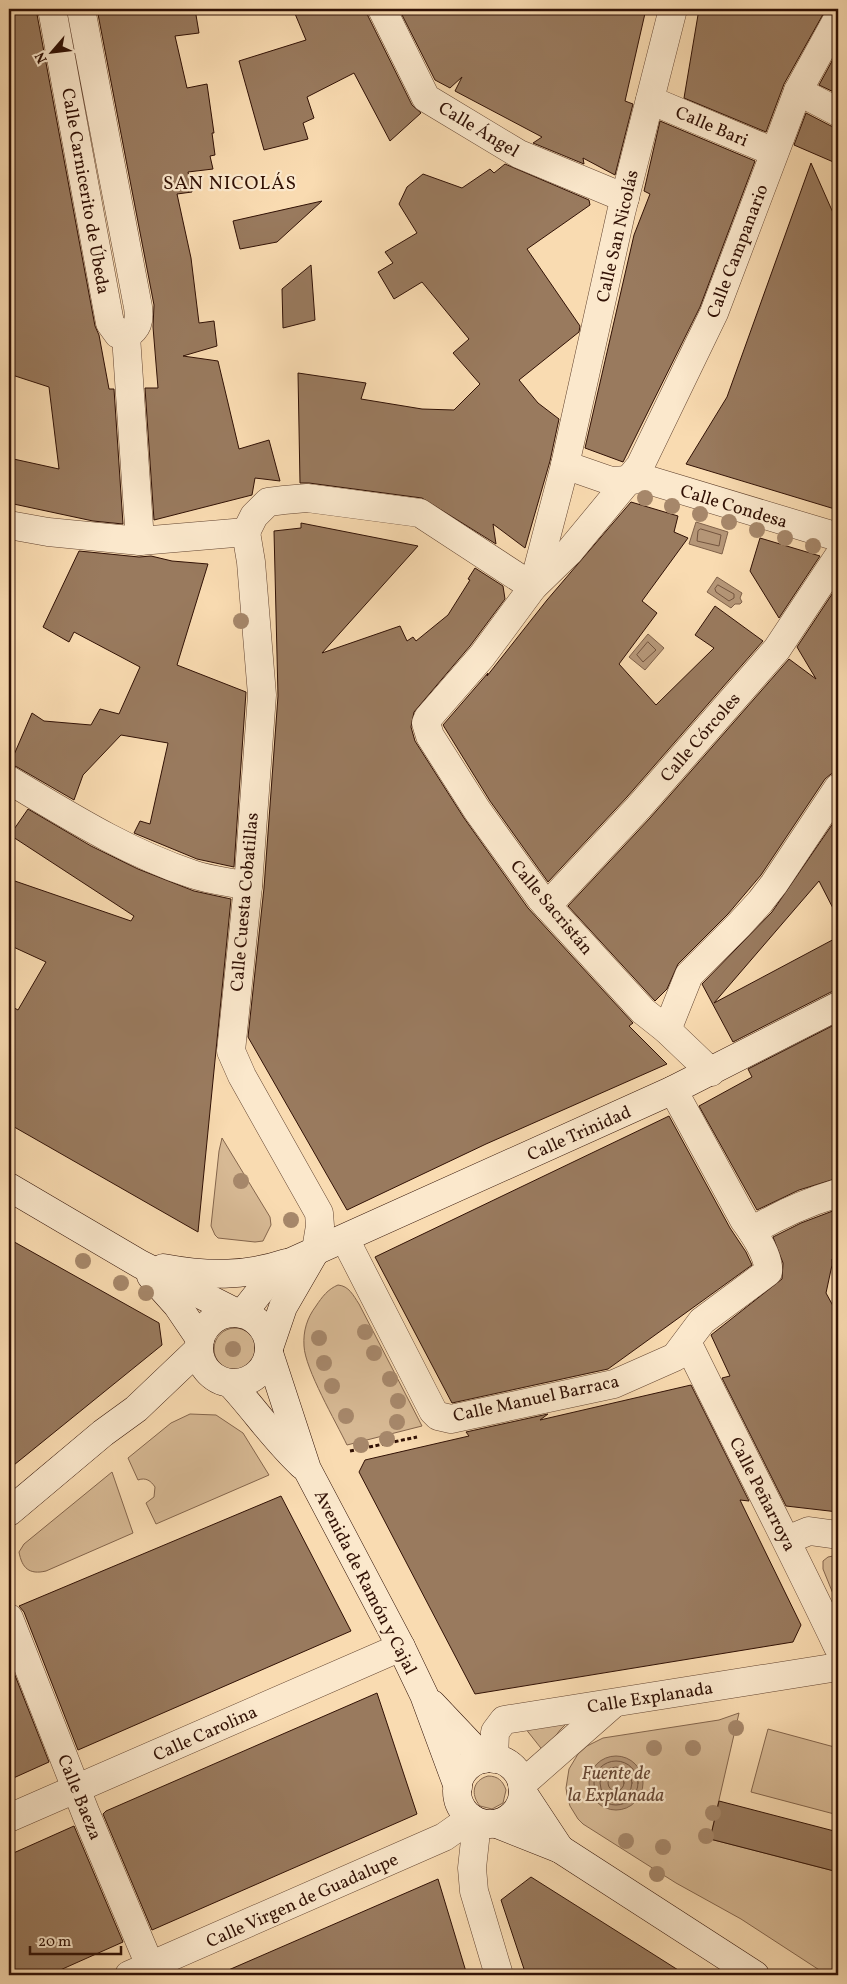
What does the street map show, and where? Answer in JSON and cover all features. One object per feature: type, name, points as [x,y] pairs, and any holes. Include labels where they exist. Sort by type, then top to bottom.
[{"type":"street","name":"Calle Carnicerito de Úbeda","points":[[52,9],[110,323],[118,334],[126,336],[138,325],[138,307],[81,9]]},
{"type":"street","name":"Calle Ángel","points":[[382,9],[426,98],[519,154],[625,198]]},
{"type":"street","name":"Calle San Nicolás","points":[[533,588],[565,465],[625,198],[673,9]]},
{"type":"street","name":"Calle Campanario","points":[[533,588],[569,552],[640,466],[714,313],[798,92],[838,18]]},
{"type":"street","points":[[798,92],[838,112]]},
{"type":"street","name":"Calle Bari","points":[[650,100],[774,152]]},
{"type":"street","points":[[126,336],[140,541]]},
{"type":"street","name":"Calle Condesa","points":[[565,465],[611,481],[645,479],[838,537]]},
{"type":"street","points":[[9,525],[48,532],[140,541],[246,532],[254,516],[268,502],[307,498],[420,513],[533,588]]},
{"type":"street","name":"Calle Cuesta Cobatillas","points":[[246,532],[252,562],[262,695],[248,886],[231,1051],[242,1076],[319,1213],[320,1226],[316,1250]]},
{"type":"street","name":"Calle Córcoles","points":[[547,906],[646,800],[777,649],[838,557]]},
{"type":"street","name":"Calle Sacristán","points":[[533,588],[482,656],[428,718],[426,723],[430,736],[477,810],[520,872],[547,906],[643,1010],[711,1072]]},
{"type":"street","points":[[9,780],[111,840],[145,856],[193,875],[248,886]]},
{"type":"street","points":[[667,1030],[689,975],[765,896],[838,788]]},
{"type":"street","name":"Calle Trinidad","points":[[240,1313],[265,1285],[291,1262],[674,1090],[838,1006]]},
{"type":"street","name":"Calle Manuel Barraca","points":[[345,1239],[434,1411],[444,1418],[450,1419],[614,1384],[675,1357],[702,1320],[768,1272],[766,1257],[674,1090]]},
{"type":"street","points":[[9,1186],[140,1264],[253,1318],[261,1325],[267,1336],[269,1350]]},
{"type":"street","points":[[752,1230],[771,1219],[810,1202],[838,1193]]},
{"type":"street","points":[[136,1410],[183,1388],[206,1383],[243,1382],[258,1374],[264,1367],[283,1307],[316,1250]]},
{"type":"street","points":[[140,1264],[182,1272],[227,1274],[263,1271],[291,1262]]},
{"type":"street","points":[[140,1264],[164,1290],[200,1344]]},
{"type":"street","points":[[229,1383],[214,1377],[207,1371],[201,1361],[200,1344],[204,1330],[212,1320],[227,1313],[240,1313]]},
{"type":"street","name":"Calle Peñarroya","points":[[687,1342],[770,1510],[787,1540],[838,1647]]},
{"type":"street","points":[[9,1512],[104,1433],[136,1410],[200,1344]]},
{"type":"street","name":"Avenida de Ramón y Cajal","points":[[269,1350],[307,1469],[402,1647],[424,1695],[458,1787]]},
{"type":"street","name":"Avenida de Ramón y Cajal","points":[[229,1383],[262,1419],[283,1447],[307,1469]]},
{"type":"street","points":[[787,1540],[809,1531],[838,1535]]},
{"type":"street","name":"Calle Baeza","points":[[9,1618],[77,1789],[144,1972]]},
{"type":"street","name":"Calle Carolina","points":[[9,1818],[402,1647]]},
{"type":"street","name":"Calle Explanada","points":[[489,1759],[494,1732],[504,1720],[838,1667]]},
{"type":"street","name":"Avenida de Ramón y Cajal","points":[[424,1695],[489,1759]]},
{"type":"street","points":[[482,1821],[508,1819],[516,1812],[522,1801],[522,1788],[613,1704]]},
{"type":"street","points":[[560,1849],[522,1788],[514,1769],[505,1762],[489,1759],[476,1762],[465,1771],[458,1787],[458,1797],[461,1806],[482,1821],[560,1849],[755,1975]]},
{"type":"street","points":[[482,1821],[472,1868],[474,1892],[499,1975]]},
{"type":"street","name":"Calle Virgen de Guadalupe","points":[[144,1972],[482,1821]]},
{"type":"path","points":[[350,1451],[425,1435]]},
{"type":"shaded area","points":[[222,1138],[270,1217],[271,1225],[263,1241],[255,1242],[218,1238],[211,1226]]},
{"type":"shaded area","points":[[338,1285],[348,1289],[359,1304],[422,1426],[347,1445],[315,1381],[304,1346],[305,1330],[310,1315],[326,1294]]},
{"type":"shaded area","points":[[239,1328],[247,1331],[253,1337],[256,1349],[253,1361],[247,1367],[231,1370],[223,1367],[217,1361],[214,1345],[217,1337],[223,1331]]},
{"type":"shaded area","points":[[190,1414],[216,1415],[243,1433],[269,1475],[156,1524],[146,1503],[154,1497],[155,1487],[148,1480],[138,1480],[128,1458],[171,1423]]},
{"type":"shaded area","points":[[112,1472],[133,1533],[46,1571],[35,1572],[27,1569],[22,1562],[19,1552],[24,1544]]},
{"type":"shaded area","points":[[838,1555],[838,1606],[823,1569],[823,1561],[828,1557]]},
{"type":"shaded area","points":[[739,1713],[710,1839],[838,1872],[838,1975],[827,1975],[741,1919],[676,1883],[583,1824],[570,1806],[566,1788],[569,1769],[578,1754],[587,1746],[603,1738],[719,1720]]},
{"type":"shaded area","points":[[567,1723],[544,1752],[525,1728]]},
{"type":"shaded area","points":[[768,1729],[838,1748],[838,1815],[751,1792]]},
{"type":"shaded area","points":[[488,1776],[500,1780],[506,1790],[503,1803],[492,1809],[480,1806],[474,1792],[476,1784]]},
{"type":"water","points":[[696,522],[728,532],[722,554],[689,544]]},
{"type":"water","points":[[717,577],[742,593],[740,598],[742,602],[740,604],[735,604],[731,608],[707,592]]},
{"type":"water","points":[[648,634],[664,648],[645,670],[629,657]]},
{"type":"water","name":"Fuente de la Explanada","points":[[611,1756],[621,1756],[631,1760],[639,1768],[643,1783],[639,1798],[631,1806],[621,1810],[611,1810],[601,1806],[593,1798],[589,1788],[589,1778],[593,1768],[601,1760]]},
{"type":"building","points":[[9,9],[36,9],[95,326],[99,335],[109,389],[114,389],[123,524],[93,521],[9,503],[9,458],[59,469],[49,387],[9,374],[12,347],[9,346]]},
{"type":"building","points":[[97,9],[195,9],[199,33],[175,36],[187,88],[207,84],[215,155],[210,156],[213,169],[188,172],[192,192],[177,194],[191,258],[199,323],[214,321],[217,346],[183,356],[218,361],[239,449],[269,440],[280,481],[255,478],[252,495],[154,520],[145,388],[158,388],[153,327],[154,305]]},
{"type":"building","points":[[293,9],[366,9],[412,105],[421,113],[390,141],[354,73],[307,97],[314,118],[303,123],[308,139],[264,150],[239,61],[306,40]]},
{"type":"building","points":[[399,9],[646,9],[625,101],[633,104],[615,175],[583,158],[584,164],[533,143],[542,137],[455,91],[462,77],[450,88],[435,80]]},
{"type":"building","points":[[699,9],[826,9],[784,84],[766,132],[684,98]]},
{"type":"building","points":[[838,50],[838,94],[819,85]]},
{"type":"building","points":[[806,113],[838,128],[838,164],[794,145]]},
{"type":"building","points":[[660,121],[755,161],[700,307],[623,462],[585,448],[634,235],[650,194],[644,191]]},
{"type":"building","points":[[811,163],[838,224],[838,510],[686,464],[727,397]]},
{"type":"building","points":[[505,164],[589,200],[590,205],[527,249],[580,326],[579,332],[519,380],[538,403],[559,419],[550,461],[525,548],[493,524],[496,544],[422,498],[300,483],[298,373],[366,383],[361,399],[422,409],[454,410],[480,384],[453,353],[469,339],[422,282],[394,299],[378,272],[393,263],[385,252],[417,233],[399,204],[407,187],[423,174],[462,188],[490,169],[494,173]]},
{"type":"building","points":[[322,201],[277,242],[240,249],[233,221]]},
{"type":"building","points":[[311,265],[315,320],[283,328],[282,289]]},
{"type":"building","points":[[631,502],[678,516],[674,532],[688,538],[642,601],[657,613],[619,664],[656,705],[714,648],[695,635],[715,606],[763,641],[627,797],[548,882],[490,801],[443,725],[488,673],[487,676],[547,600]]},
{"type":"building","points":[[301,523],[418,546],[322,653],[400,626],[407,641],[413,637],[416,641],[448,615],[470,580],[468,579],[475,568],[503,586],[505,599],[470,646],[414,712],[411,727],[415,741],[464,818],[528,908],[633,1023],[629,1026],[667,1064],[486,1144],[347,1210],[248,1037],[264,888],[278,696],[274,531],[301,528]]},
{"type":"building","points":[[760,538],[820,556],[779,618],[750,571]]},
{"type":"building","points":[[79,551],[139,557],[151,556],[172,561],[208,564],[177,665],[246,692],[234,867],[197,859],[134,833],[140,821],[150,824],[168,743],[121,735],[83,775],[74,800],[10,764],[32,713],[44,721],[91,725],[100,709],[119,714],[140,667],[74,632],[69,642],[43,627]]},
{"type":"building","points":[[838,585],[838,772],[831,774],[825,779],[761,875],[728,914],[678,964],[667,989],[655,1001],[568,906],[650,818],[789,659],[816,679],[797,647]]},
{"type":"building","points":[[28,809],[91,846],[138,869],[194,891],[231,899],[198,1232],[9,1124],[9,1005],[18,1010],[46,962],[9,945],[9,879],[131,921],[134,916],[10,835]]},
{"type":"building","points":[[838,816],[838,918],[819,881],[714,1003],[838,937],[838,990],[733,1042],[702,984],[772,912]]},
{"type":"building","points":[[838,1023],[838,1178],[799,1190],[757,1210],[699,1106],[752,1077],[748,1069]]},
{"type":"building","points":[[669,1116],[752,1265],[608,1369],[452,1403],[375,1257]]},
{"type":"building","points":[[838,1209],[838,1258],[832,1259],[826,1293],[838,1315],[838,1512],[786,1506],[722,1378],[730,1376],[711,1335],[782,1279],[783,1263],[773,1237],[801,1223]]},
{"type":"building","points":[[9,1239],[159,1323],[162,1345],[9,1469]]},
{"type":"building","points":[[691,1385],[749,1501],[740,1500],[801,1625],[793,1642],[475,1694],[359,1472],[365,1460],[469,1436],[466,1432],[548,1414],[540,1420]]},
{"type":"building","points":[[281,1496],[351,1631],[78,1750],[24,1612],[19,1606]]},
{"type":"building","points":[[9,1660],[49,1762],[9,1780]]},
{"type":"building","points":[[377,1693],[417,1814],[152,1930],[103,1814],[106,1811]]},
{"type":"building","points":[[719,1801],[838,1832],[838,1872],[710,1839]]},
{"type":"building","points":[[74,1826],[123,1942],[49,1975],[9,1975],[9,1855]]},
{"type":"building","points":[[531,1877],[686,1975],[526,1975],[501,1900]]},
{"type":"building","points":[[438,1879],[467,1975],[217,1975]]},
{"type":"district","name":"SAN NICOLÁS","points":[[230,182]]}]
